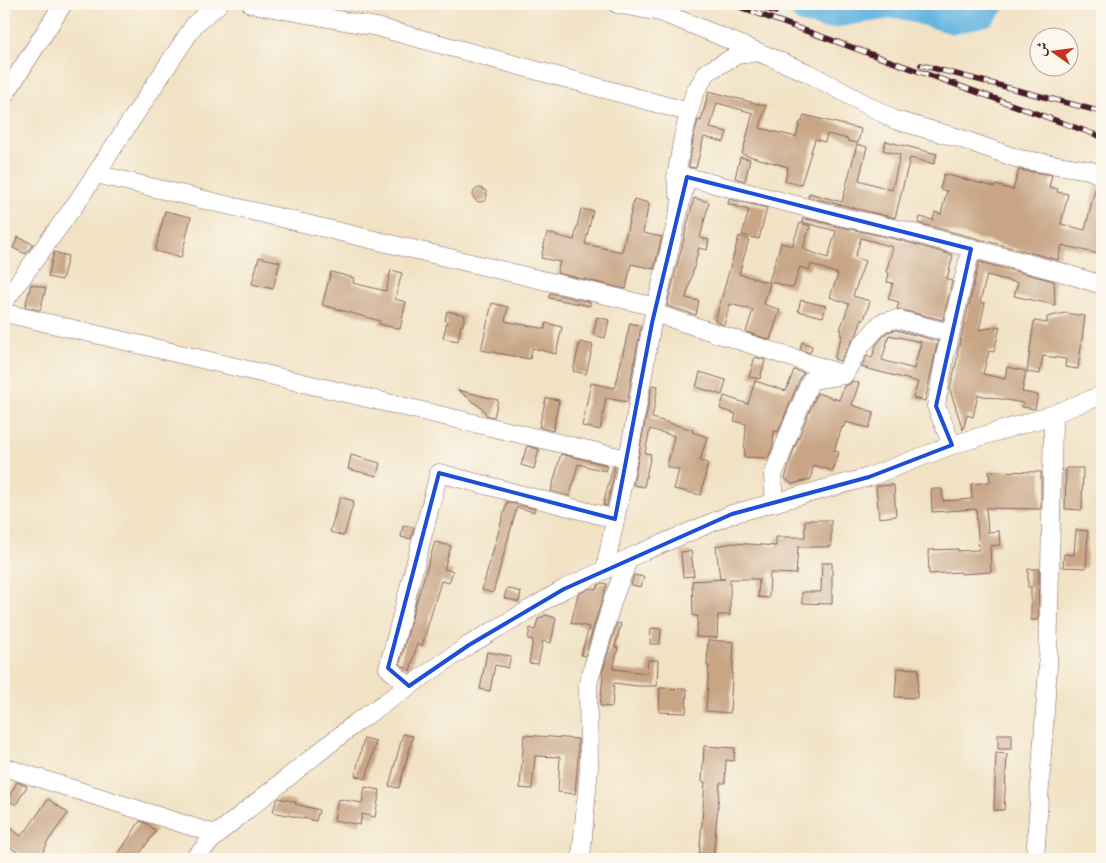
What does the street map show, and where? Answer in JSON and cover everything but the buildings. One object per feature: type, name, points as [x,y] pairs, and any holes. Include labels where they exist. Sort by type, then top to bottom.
[{"type":"street","points":[[4,96],[63,4]]},
{"type":"street","points":[[4,302],[77,202],[195,24],[219,4]]},
{"type":"street","points":[[251,4],[377,27],[689,112]]},
{"type":"street","points":[[617,4],[661,8],[808,73],[895,120],[959,138],[1019,159],[1089,170],[1102,176]]},
{"type":"street","points":[[680,206],[676,177],[683,137],[694,94],[706,72],[737,56],[759,52]]},
{"type":"street","points":[[96,174],[655,310],[844,375]]},
{"type":"street","points":[[605,569],[655,310],[687,177],[902,230],[1102,285]]},
{"type":"street","points":[[952,445],[936,406],[950,333],[971,249]]},
{"type":"street","points":[[4,312],[627,460]]},
{"type":"street","points":[[844,375],[860,347],[881,323],[896,319],[950,333]]},
{"type":"street","points":[[775,503],[774,476],[811,380],[844,375]]},
{"type":"street","points":[[193,859],[218,835],[357,722],[469,645],[564,589],[629,558],[732,514],[869,478],[952,445],[1049,416],[1102,396]]},
{"type":"street","points":[[1035,859],[1048,666],[1054,422],[1049,416]]},
{"type":"street","points":[[410,686],[388,668],[439,473],[616,519]]},
{"type":"street","points":[[581,859],[589,767],[588,684],[614,599],[629,558]]},
{"type":"street","points":[[4,767],[218,835]]},
{"type":"highlighted area","points":[[687,177],[971,249],[936,406],[952,445],[869,477],[732,514],[564,589],[469,645],[409,686],[388,668],[439,473],[615,519],[652,323]]},
{"type":"waterway","points":[[799,4],[803,11],[825,17],[898,6],[954,22],[985,14],[993,4]]},
{"type":"railway","points":[[731,4],[1102,137]]},
{"type":"railway","points":[[754,4],[775,12]]},
{"type":"railway","points":[[921,65],[1102,112]]}]
